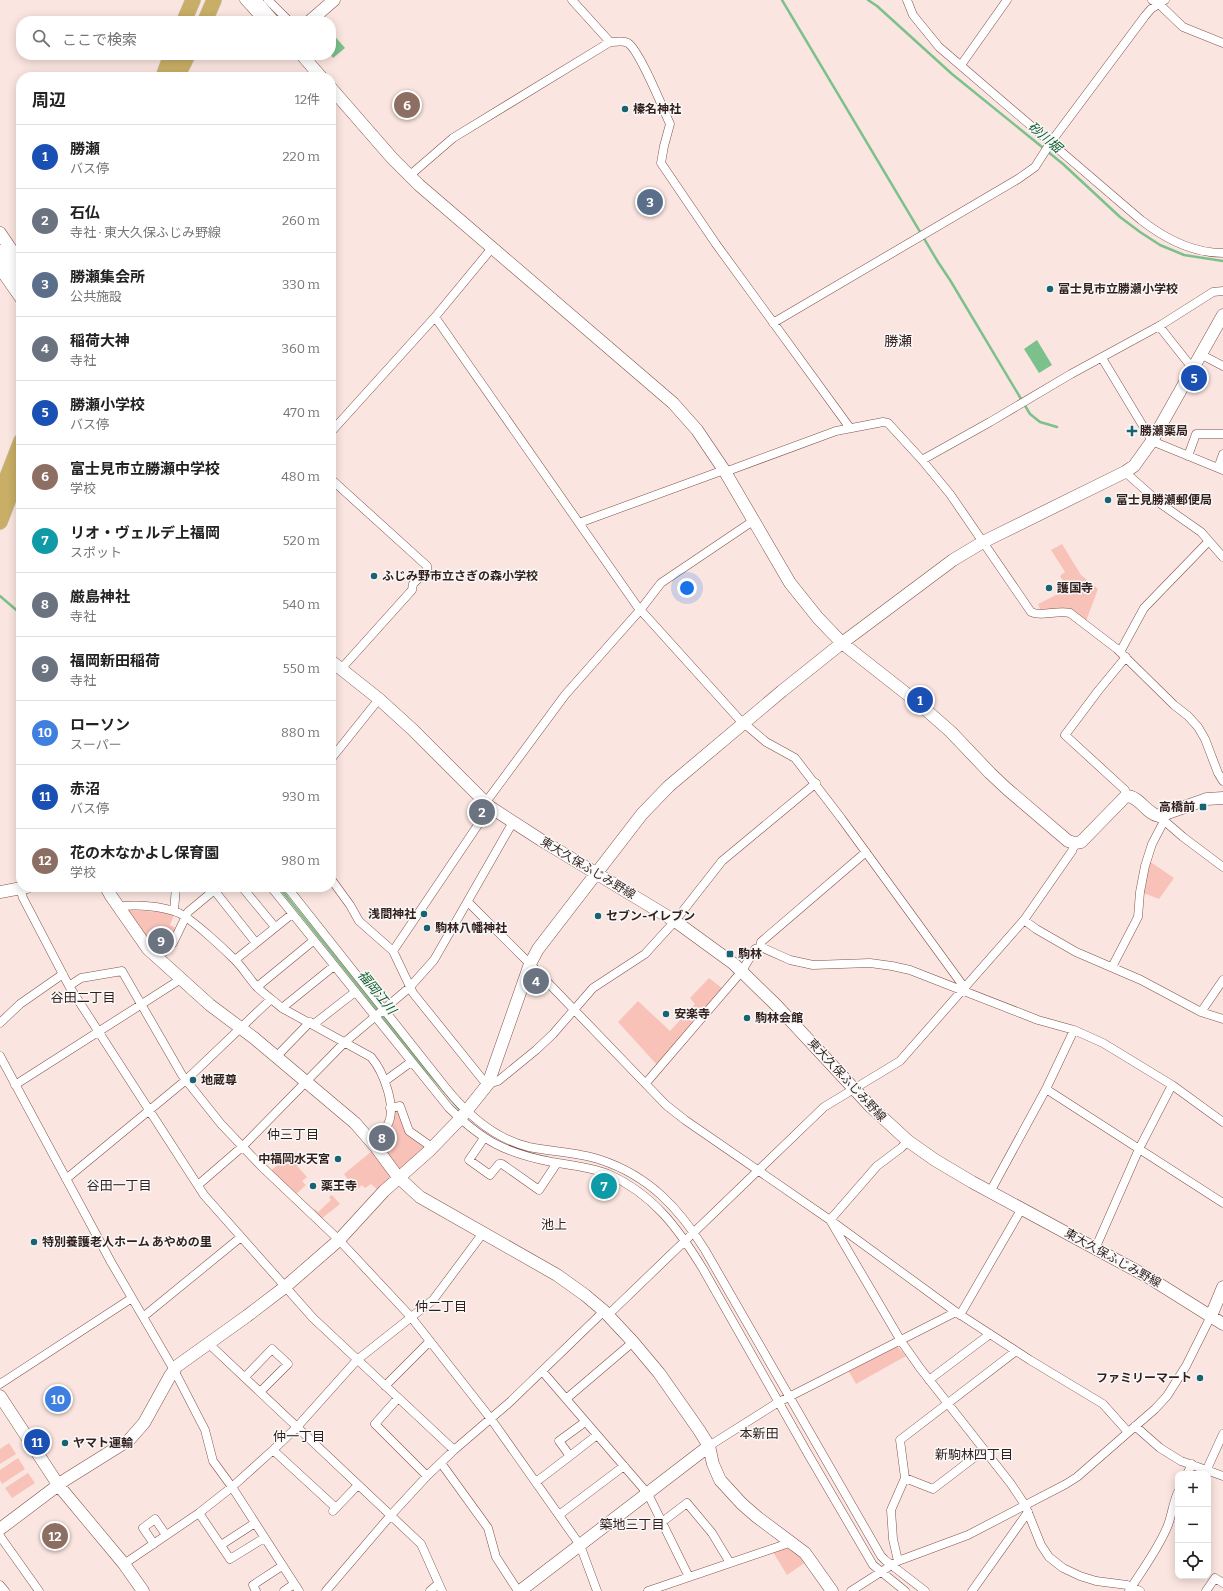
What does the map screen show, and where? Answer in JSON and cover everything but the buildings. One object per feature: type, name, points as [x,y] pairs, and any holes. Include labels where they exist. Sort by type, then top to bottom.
[{"type":"highway","points":[[177,16],[182,0]]},
{"type":"highway","points":[[186,16],[193,0]]},
{"type":"highway","points":[[197,16],[203,0]]},
{"type":"highway","points":[[207,16],[214,0]]},
{"type":"highway","points":[[163,72],[165,60]]},
{"type":"highway","points":[[164,72],[169,60]]},
{"type":"highway","points":[[175,72],[180,60]]},
{"type":"highway","points":[[180,72],[186,60]]},
{"type":"highway","points":[[0,494],[16,454]]},
{"type":"highway","points":[[0,522],[16,481]]},
{"type":"street","points":[[244,0],[264,16]]},
{"type":"street","points":[[255,0],[266,16]]},
{"type":"street","points":[[268,0],[284,16]]},
{"type":"street","points":[[316,16],[334,0]]},
{"type":"street","points":[[572,0],[610,42]]},
{"type":"street","points":[[907,0],[913,15],[920,26],[939,47],[1159,234],[1196,249],[1223,253]]},
{"type":"street","points":[[961,65],[1007,0]]},
{"type":"street","points":[[773,323],[1018,179],[1035,167],[1051,142],[1145,16],[1159,1],[1182,27],[1223,43]]},
{"type":"street","points":[[409,176],[453,138],[610,42],[624,41],[638,56],[670,124],[661,163],[716,244],[850,428]]},
{"type":"street","points":[[306,60],[317,72]]},
{"type":"street","points":[[336,94],[409,176],[673,403],[697,430],[725,471],[753,521],[800,596],[842,643],[917,702],[952,732],[1007,789],[1068,840],[1075,843],[1081,842],[1126,796]]},
{"type":"street","points":[[0,233],[16,257]]},
{"type":"street","points":[[336,427],[436,317],[492,248]]},
{"type":"street","points":[[0,251],[16,275]]},
{"type":"street","points":[[0,268],[16,291]]},
{"type":"street","points":[[922,460],[1071,374],[1159,326],[1213,292],[1223,291]]},
{"type":"street","points":[[0,1529],[59,1486],[129,1440],[144,1423],[174,1370],[208,1343],[248,1316],[285,1287],[339,1240],[398,1177],[433,1148],[463,1115],[488,1084],[530,964],[546,938],[642,814],[656,799],[744,723],[842,643],[953,560],[983,542],[1125,472],[1138,462],[1152,441],[1202,355],[1223,315]]},
{"type":"street","points":[[436,317],[579,523],[641,609],[723,702],[754,733],[766,742],[795,758],[816,783],[962,988]]},
{"type":"street","points":[[1159,326],[1193,369]]},
{"type":"street","points":[[1202,355],[1223,366]]},
{"type":"street","points":[[1102,358],[1152,441],[1220,469],[1223,454]]},
{"type":"street","points":[[579,523],[836,431],[884,422],[888,423],[922,460],[950,494],[1031,612],[1036,615],[1062,611],[1070,613],[1123,654],[1198,727],[1205,738],[1218,774],[1223,781]]},
{"type":"street","points":[[1188,456],[1196,434],[1223,434]]},
{"type":"street","points":[[1125,472],[1161,504],[1201,532],[1223,556]]},
{"type":"street","points":[[336,484],[427,566],[427,570],[413,584],[412,590],[341,669]]},
{"type":"street","points":[[0,522],[16,495]]},
{"type":"street","points":[[393,951],[488,804],[565,694],[641,609],[661,583],[753,521]]},
{"type":"street","points":[[1126,796],[1125,790],[1065,735],[1098,691],[1123,654],[1144,608],[1209,541]]},
{"type":"street","name":"東大久保ふじみ野線","points":[[336,665],[379,700],[432,747],[488,804],[513,822],[675,921],[712,947],[742,971],[806,1036],[888,1124],[908,1141],[935,1160],[990,1192],[1148,1277],[1223,1324]]},
{"type":"street","points":[[336,753],[379,700]]},
{"type":"street","points":[[488,1084],[498,1081],[536,1050],[575,1010],[593,988],[645,954],[675,921],[722,861],[816,783]]},
{"type":"street","points":[[1126,796],[1133,797],[1154,815],[1162,818],[1223,867]]},
{"type":"street","points":[[1112,967],[1138,917],[1140,892],[1145,866],[1162,818],[1207,799],[1223,798]]},
{"type":"street","points":[[198,1185],[242,1147],[344,1042],[410,988],[434,960],[513,822]]},
{"type":"street","points":[[326,1591],[391,1515],[441,1462],[491,1419],[686,1241],[824,1107],[900,1061],[962,988],[1024,920],[1072,851],[1075,843]]},
{"type":"street","points":[[761,947],[761,942],[866,852]]},
{"type":"street","points":[[336,887],[350,905],[359,921],[393,951],[410,988],[482,1080],[488,1084]]},
{"type":"street","points":[[0,892],[16,889]]},
{"type":"street","points":[[24,892],[23,898],[69,986],[204,1195],[313,1318],[454,1450]]},
{"type":"street","points":[[109,892],[148,949],[157,958],[210,1005],[306,1081],[355,1123],[398,1177],[420,1197],[557,1275],[585,1294],[606,1313],[659,1373],[709,1446],[714,1468],[720,1480],[742,1504],[805,1553],[832,1591]]},
{"type":"street","points":[[174,911],[176,892]]},
{"type":"street","points":[[157,958],[173,943],[188,912],[212,892]]},
{"type":"street","points":[[218,892],[256,943]]},
{"type":"street","points":[[246,892],[275,927]]},
{"type":"street","points":[[275,892],[374,1017],[449,1108],[512,1141],[528,1146],[600,1160],[634,1174],[652,1186],[667,1200],[694,1232],[880,1556],[894,1563],[925,1591]]},
{"type":"street","points":[[290,892],[455,1100],[463,1115],[484,1138],[500,1148],[524,1156],[594,1169],[630,1186],[654,1204],[686,1241],[703,1269],[873,1565],[905,1591]]},
{"type":"street","points":[[468,902],[666,1105],[685,1120],[830,1220],[958,1313],[1016,1351],[1103,1404],[1132,1429],[1160,1448],[1181,1461],[1207,1469],[1223,1476]]},
{"type":"street","points":[[118,907],[128,905],[144,906],[174,911],[185,917],[235,960],[257,987],[282,1008],[371,1056],[378,1066],[388,1088],[390,1118],[386,1127],[370,1140]]},
{"type":"street","points":[[235,960],[292,914]]},
{"type":"street","points":[[1024,920],[1036,929],[1076,952],[1141,980],[1202,1012],[1223,1019]]},
{"type":"street","points":[[257,987],[313,941]]},
{"type":"street","points":[[646,1083],[742,971],[755,949],[761,947],[790,960],[813,965],[870,963],[910,970],[962,988],[1038,1020],[1074,1030],[1103,1043],[1172,1085],[1223,1122]]},
{"type":"street","points":[[282,1008],[334,966]]},
{"type":"street","points":[[69,986],[81,978],[122,971],[143,1004],[186,1080],[242,1147],[339,1240],[411,1317],[491,1419],[580,1545],[597,1591]]},
{"type":"street","points":[[0,1023],[20,1004],[63,974]]},
{"type":"street","points":[[15,1085],[182,979]]},
{"type":"street","points":[[1202,1012],[1223,980]]},
{"type":"street","points":[[276,1057],[312,1023],[355,992]]},
{"type":"street","points":[[66,1179],[186,1080],[271,999]]},
{"type":"street","points":[[990,1192],[1046,1089],[1074,1030]]},
{"type":"street","points":[[0,1056],[66,1179],[174,1370],[205,1430],[213,1461],[232,1487],[296,1588],[284,1591]]},
{"type":"street","points":[[385,1081],[411,1062]]},
{"type":"street","points":[[1095,1248],[1139,1149],[1172,1085]]},
{"type":"street","points":[[1046,1089],[1223,1202]]},
{"type":"street","points":[[390,1108],[400,1106],[409,1131],[433,1148]]},
{"type":"street","points":[[484,1138],[470,1160],[490,1175],[499,1164],[502,1164],[539,1190],[557,1163]]},
{"type":"street","points":[[830,1220],[877,1166],[902,1148],[908,1141]]},
{"type":"street","points":[[441,1462],[485,1524],[496,1557],[519,1591],[709,1446],[779,1402],[958,1313],[1022,1208]]},
{"type":"street","points":[[830,1220],[901,1341],[929,1380],[948,1402],[1011,1484],[1026,1509],[1041,1545],[1054,1562],[1080,1576],[1096,1581],[1127,1585],[1131,1589],[1140,1591]]},
{"type":"street","points":[[124,1564],[199,1513],[232,1487],[274,1450],[358,1360],[433,1300],[483,1233]]},
{"type":"street","points":[[143,1316],[241,1237]]},
{"type":"street","points":[[851,1591],[894,1563],[968,1535],[1026,1509],[1077,1477],[1155,1409],[1167,1396],[1177,1382],[1211,1316],[1223,1287]]},
{"type":"street","points":[[0,1384],[132,1298]]},
{"type":"street","points":[[929,1380],[990,1334]]},
{"type":"street","points":[[385,1386],[430,1341]]},
{"type":"street","points":[[566,1399],[633,1342]]},
{"type":"street","points":[[208,1343],[421,1544],[440,1588],[430,1591]]},
{"type":"street","points":[[245,1377],[272,1349],[288,1364],[260,1392]]},
{"type":"street","points":[[894,1563],[891,1510],[905,1478],[900,1440],[1016,1351]]},
{"type":"street","points":[[542,1371],[648,1494],[689,1577]]},
{"type":"street","points":[[0,1396],[59,1486],[124,1564],[143,1591]]},
{"type":"street","points":[[398,1398],[374,1424],[427,1476]]},
{"type":"street","points":[[570,1456],[559,1441],[585,1422]]},
{"type":"street","points":[[1207,1469],[1223,1434]]},
{"type":"street","points":[[536,1482],[597,1435]]},
{"type":"street","points":[[274,1450],[334,1510],[358,1485]]},
{"type":"street","points":[[905,1478],[933,1489],[984,1450]]},
{"type":"street","points":[[1188,1471],[1192,1464]]},
{"type":"street","points":[[559,1515],[624,1466]]},
{"type":"street","points":[[1131,1589],[1169,1524],[1175,1499]]},
{"type":"street","points":[[662,1522],[687,1503],[712,1533],[730,1563]]},
{"type":"street","points":[[972,1591],[1026,1509]]},
{"type":"street","points":[[199,1513],[230,1559],[264,1538]]},
{"type":"street","points":[[154,1544],[143,1528],[155,1519],[166,1535]]},
{"type":"street","points":[[221,1545],[255,1523]]},
{"type":"street","points":[[0,1536],[39,1591]]},
{"type":"street","points":[[648,1591],[789,1542]]},
{"type":"street","points":[[256,1591],[253,1585],[282,1566]]},
{"type":"street","points":[[1206,1591],[1215,1578],[1223,1583]]},
{"type":"street","points":[[0,1585],[4,1591]]},
{"type":"shaded area","points":[[336,38],[345,48],[336,56]]},
{"type":"shaded area","points":[[1037,340],[1052,365],[1039,373],[1024,349]]},
{"type":"shaded area","points":[[1062,544],[1081,575],[1098,589],[1086,621],[1065,609],[1041,611],[1038,604],[1060,593],[1059,591],[1066,586],[1060,576],[1065,572],[1051,550]]},
{"type":"shaded area","points":[[1149,861],[1174,878],[1159,899],[1141,892]]},
{"type":"shaded area","points":[[130,910],[159,912],[174,915],[170,925],[178,929],[172,941],[160,953],[155,951],[128,912]]},
{"type":"shaded area","points":[[709,978],[723,989],[658,1066],[618,1022],[638,1001],[670,1031],[695,1004],[690,998]]},
{"type":"shaded area","points":[[392,1110],[398,1110],[407,1132],[427,1146],[402,1168],[396,1168],[376,1138]]},
{"type":"shaded area","points":[[372,1151],[391,1177],[378,1190],[371,1184],[365,1188],[362,1185],[356,1190],[344,1174]]},
{"type":"shaded area","points":[[294,1152],[302,1162],[297,1166],[307,1177],[302,1181],[306,1185],[295,1195],[270,1171]]},
{"type":"shaded area","points":[[332,1195],[340,1204],[321,1219],[304,1203],[306,1202],[318,1212],[331,1200],[329,1197]]},
{"type":"shaded area","points":[[897,1346],[906,1356],[856,1384],[848,1370]]},
{"type":"shaded area","points":[[9,1443],[16,1454],[0,1464],[0,1449]]},
{"type":"shaded area","points":[[18,1458],[25,1469],[2,1484],[0,1480],[0,1470]]},
{"type":"shaded area","points":[[28,1473],[35,1483],[12,1498],[5,1488]]},
{"type":"shaded area","points":[[785,1548],[794,1552],[806,1562],[787,1575],[773,1552]]},
{"type":"waterway","points":[[782,0],[1030,414],[1040,422],[1057,427]]},
{"type":"waterway","name":"砂川堀","points":[[868,0],[877,6],[952,74],[1063,164],[1120,217],[1140,232],[1160,245],[1184,255],[1223,261]]},
{"type":"waterway","name":"福岡江川","points":[[0,596],[16,610]]},
{"type":"waterway","name":"福岡江川","points":[[283,892],[424,1068],[460,1110]]},
{"type":"place","name":"富士見市立勝瀬中学校","points":[[407,105]]},
{"type":"place","name":"榛名神社","points":[[625,109]]},
{"type":"place","name":"勝瀬集会所","points":[[650,202]]},
{"type":"place","name":"富士見市立勝瀬小学校","points":[[1050,289]]},
{"type":"place","name":"勝瀬小学校","points":[[1194,378]]},
{"type":"place","name":"勝瀬薬局","points":[[1132,431]]},
{"type":"place","name":"富士見勝瀬郵便局","points":[[1108,500]]},
{"type":"place","name":"ふじみ野市立さぎの森小学校","points":[[374,576]]},
{"type":"place","name":"護国寺","points":[[1049,588]]},
{"type":"place","name":"勝瀬","points":[[920,700]]},
{"type":"place","name":"高橋前","points":[[1203,807]]},
{"type":"place","name":"石仏","points":[[482,812]]},
{"type":"place","name":"浅間神社","points":[[424,914]]},
{"type":"place","name":"セブン-イレブン","points":[[598,916]]},
{"type":"place","name":"駒林八幡神社","points":[[427,928]]},
{"type":"place","name":"福岡新田稲荷","points":[[161,941]]},
{"type":"place","name":"駒林","points":[[730,954]]},
{"type":"place","name":"稲荷大神","points":[[536,981]]},
{"type":"place","name":"安楽寺","points":[[666,1014]]},
{"type":"place","name":"駒林会館","points":[[747,1018]]},
{"type":"place","name":"地蔵尊","points":[[193,1080]]},
{"type":"place","name":"厳島神社","points":[[382,1138]]},
{"type":"place","name":"中福岡水天宮","points":[[338,1159]]},
{"type":"place","name":"薬王寺","points":[[313,1186]]},
{"type":"place","name":"リオ・ヴェルデ上福岡","points":[[604,1186]]},
{"type":"place","name":"特別養護老人ホーム あやめの里","points":[[34,1242]]},
{"type":"place","name":"ファミリーマート","points":[[1200,1378]]},
{"type":"place","name":"ローソン","points":[[58,1399]]},
{"type":"place","name":"赤沼","points":[[37,1442]]},
{"type":"place","name":"ヤマト運輸","points":[[65,1443]]},
{"type":"place","name":"花の木なかよし保育園","points":[[55,1536]]},
{"type":"district","name":"勝瀬","points":[[898,341]]},
{"type":"district","name":"谷田二丁目","points":[[83,997]]},
{"type":"district","name":"仲三丁目","points":[[293,1134]]},
{"type":"district","name":"谷田一丁目","points":[[119,1185]]},
{"type":"district","name":"池上","points":[[554,1224]]},
{"type":"district","name":"仲二丁目","points":[[441,1306]]},
{"type":"district","name":"本新田","points":[[759,1433]]},
{"type":"district","name":"仲一丁目","points":[[299,1436]]},
{"type":"district","name":"新駒林四丁目","points":[[974,1454]]},
{"type":"district","name":"築地三丁目","points":[[632,1524]]}]
